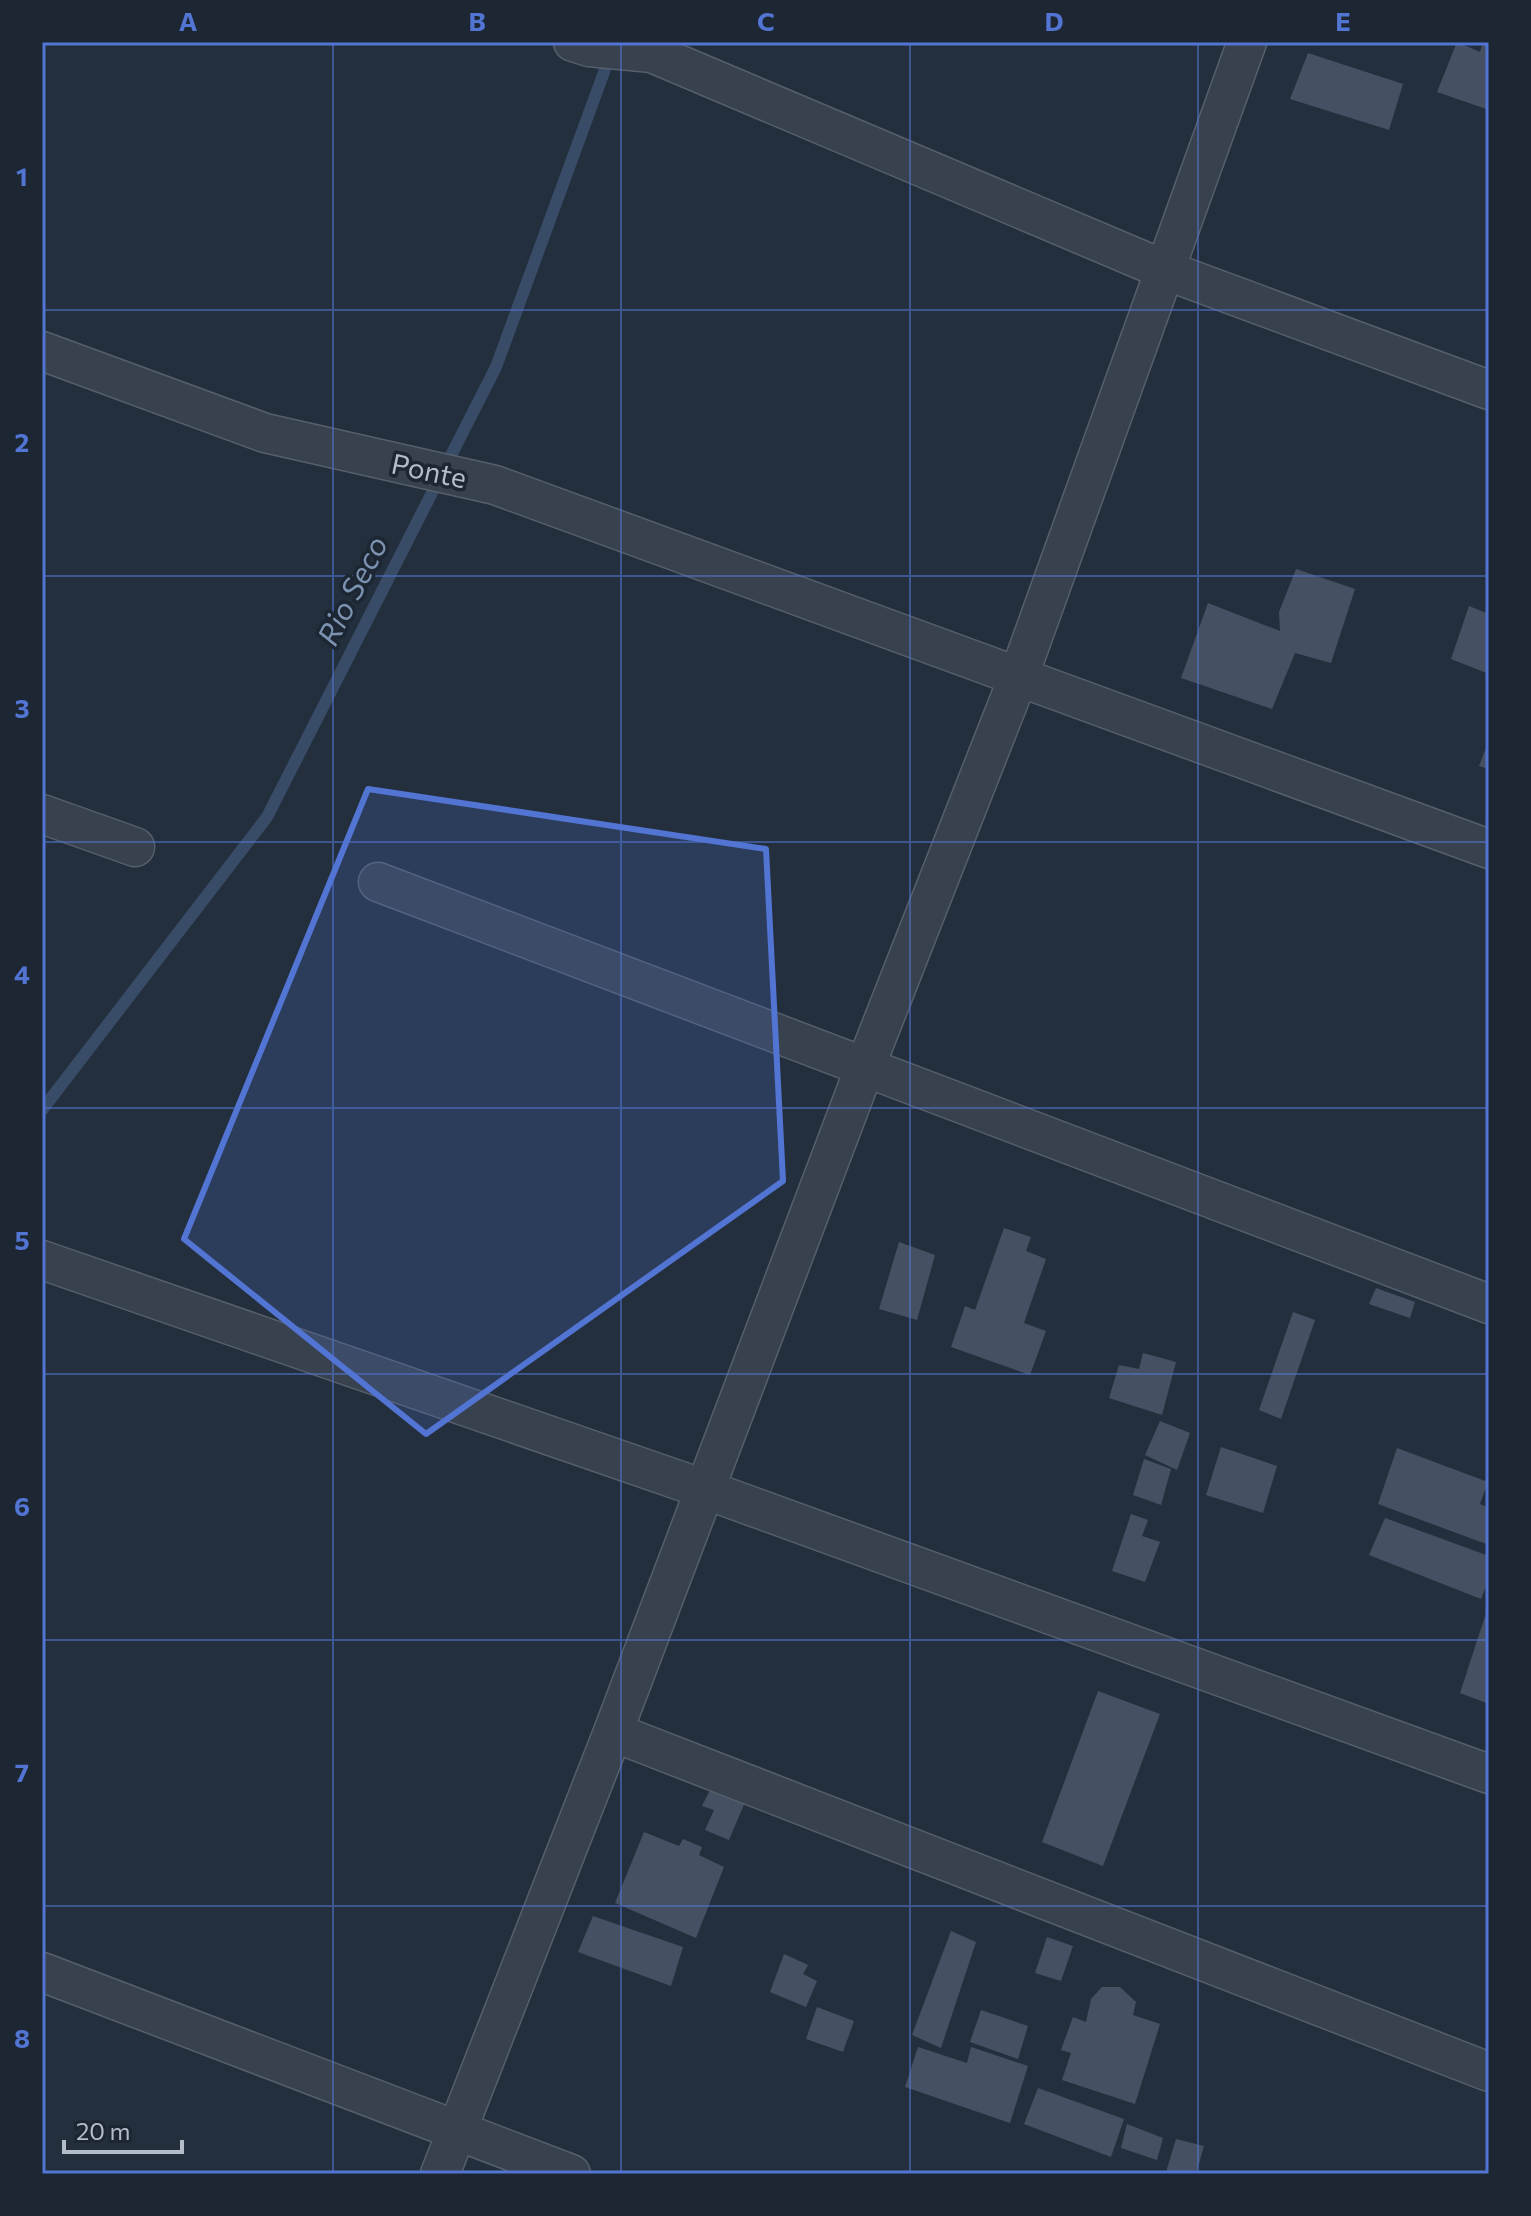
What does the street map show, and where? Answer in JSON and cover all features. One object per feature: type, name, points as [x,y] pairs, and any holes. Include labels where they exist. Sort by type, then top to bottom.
[{"type":"street","points":[[573,42],[589,47],[652,53],[1165,270],[1489,390]]},
{"type":"street","points":[[440,2174],[613,1732],[865,1067],[1018,678],[1247,42]]},
{"type":"street","name":"Ponte","points":[[42,351],[265,433],[495,485],[1489,849]]},
{"type":"street","points":[[42,814],[135,847]]},
{"type":"street","points":[[378,882],[1489,1304]]},
{"type":"street","points":[[42,1260],[704,1489],[1489,1774]]},
{"type":"street","points":[[613,1732],[1489,2072]]},
{"type":"street","points":[[42,1972],[571,2174]]},
{"type":"highlighted area","points":[[368,789],[766,849],[783,1181],[426,1434],[184,1239]]},
{"type":"building","points":[[1457,42],[1480,52],[1483,42],[1489,42],[1489,110],[1437,92]]},
{"type":"building","points":[[1308,53],[1403,84],[1389,130],[1290,99]]},
{"type":"building","points":[[1296,569],[1355,589],[1331,663],[1295,653],[1272,709],[1181,678],[1208,603],[1280,631],[1279,612]]},
{"type":"building","points":[[1469,606],[1489,614],[1489,674],[1451,659]]},
{"type":"building","points":[[1489,740],[1489,769],[1479,766]]},
{"type":"building","points":[[1004,1228],[1031,1237],[1026,1251],[1046,1259],[1024,1323],[1046,1331],[1030,1375],[951,1347],[965,1306],[975,1310]]},
{"type":"building","points":[[899,1242],[935,1255],[917,1320],[879,1309]]},
{"type":"building","points":[[1376,1288],[1415,1302],[1410,1318],[1369,1304]]},
{"type":"building","points":[[1293,1312],[1315,1320],[1281,1419],[1259,1410]]},
{"type":"building","points":[[1143,1353],[1176,1362],[1162,1415],[1109,1398],[1119,1365],[1139,1369]]},
{"type":"building","points":[[1160,1421],[1190,1433],[1177,1470],[1145,1455]]},
{"type":"building","points":[[1221,1447],[1277,1466],[1263,1513],[1206,1495]]},
{"type":"building","points":[[1397,1448],[1488,1482],[1480,1504],[1489,1508],[1489,1545],[1378,1504]]},
{"type":"building","points":[[1144,1459],[1171,1469],[1161,1505],[1133,1495]]},
{"type":"building","points":[[1131,1514],[1148,1520],[1142,1536],[1160,1542],[1145,1582],[1112,1571]]},
{"type":"building","points":[[1385,1518],[1489,1556],[1489,1579],[1481,1599],[1369,1555]]},
{"type":"building","points":[[1489,1604],[1489,1704],[1460,1693]]},
{"type":"building","points":[[1098,1691],[1160,1714],[1103,1866],[1042,1842]]},
{"type":"building","points":[[711,1788],[745,1802],[729,1840],[705,1830],[714,1810],[702,1806]]},
{"type":"building","points":[[644,1832],[679,1846],[683,1839],[702,1847],[699,1855],[724,1867],[696,1938],[615,1903]]},
{"type":"building","points":[[593,1916],[683,1947],[671,1986],[578,1952]]},
{"type":"building","points":[[951,1931],[976,1942],[941,2048],[912,2035]]},
{"type":"building","points":[[1047,1937],[1073,1946],[1061,1981],[1035,1973]]},
{"type":"building","points":[[784,1954],[808,1965],[803,1974],[817,1981],[806,2007],[770,1992]]},
{"type":"building","points":[[1102,1987],[1120,1987],[1136,2002],[1133,2015],[1160,2024],[1135,2104],[1062,2080],[1071,2053],[1061,2050],[1073,2017],[1086,2022],[1091,1999]]},
{"type":"building","points":[[817,2007],[854,2021],[843,2052],[806,2039]]},
{"type":"building","points":[[981,2010],[1028,2026],[1018,2059],[970,2042]]},
{"type":"building","points":[[918,2047],[967,2063],[971,2047],[1028,2066],[1010,2123],[905,2087]]},
{"type":"building","points":[[1038,2088],[1124,2119],[1111,2157],[1024,2124]]},
{"type":"building","points":[[1127,2124],[1163,2138],[1157,2160],[1121,2148]]},
{"type":"building","points":[[1176,2139],[1204,2146],[1196,2174],[1166,2172]]},
{"type":"waterway","name":"Rio Seco","points":[[42,1110],[267,817],[496,367],[611,53]]}]
